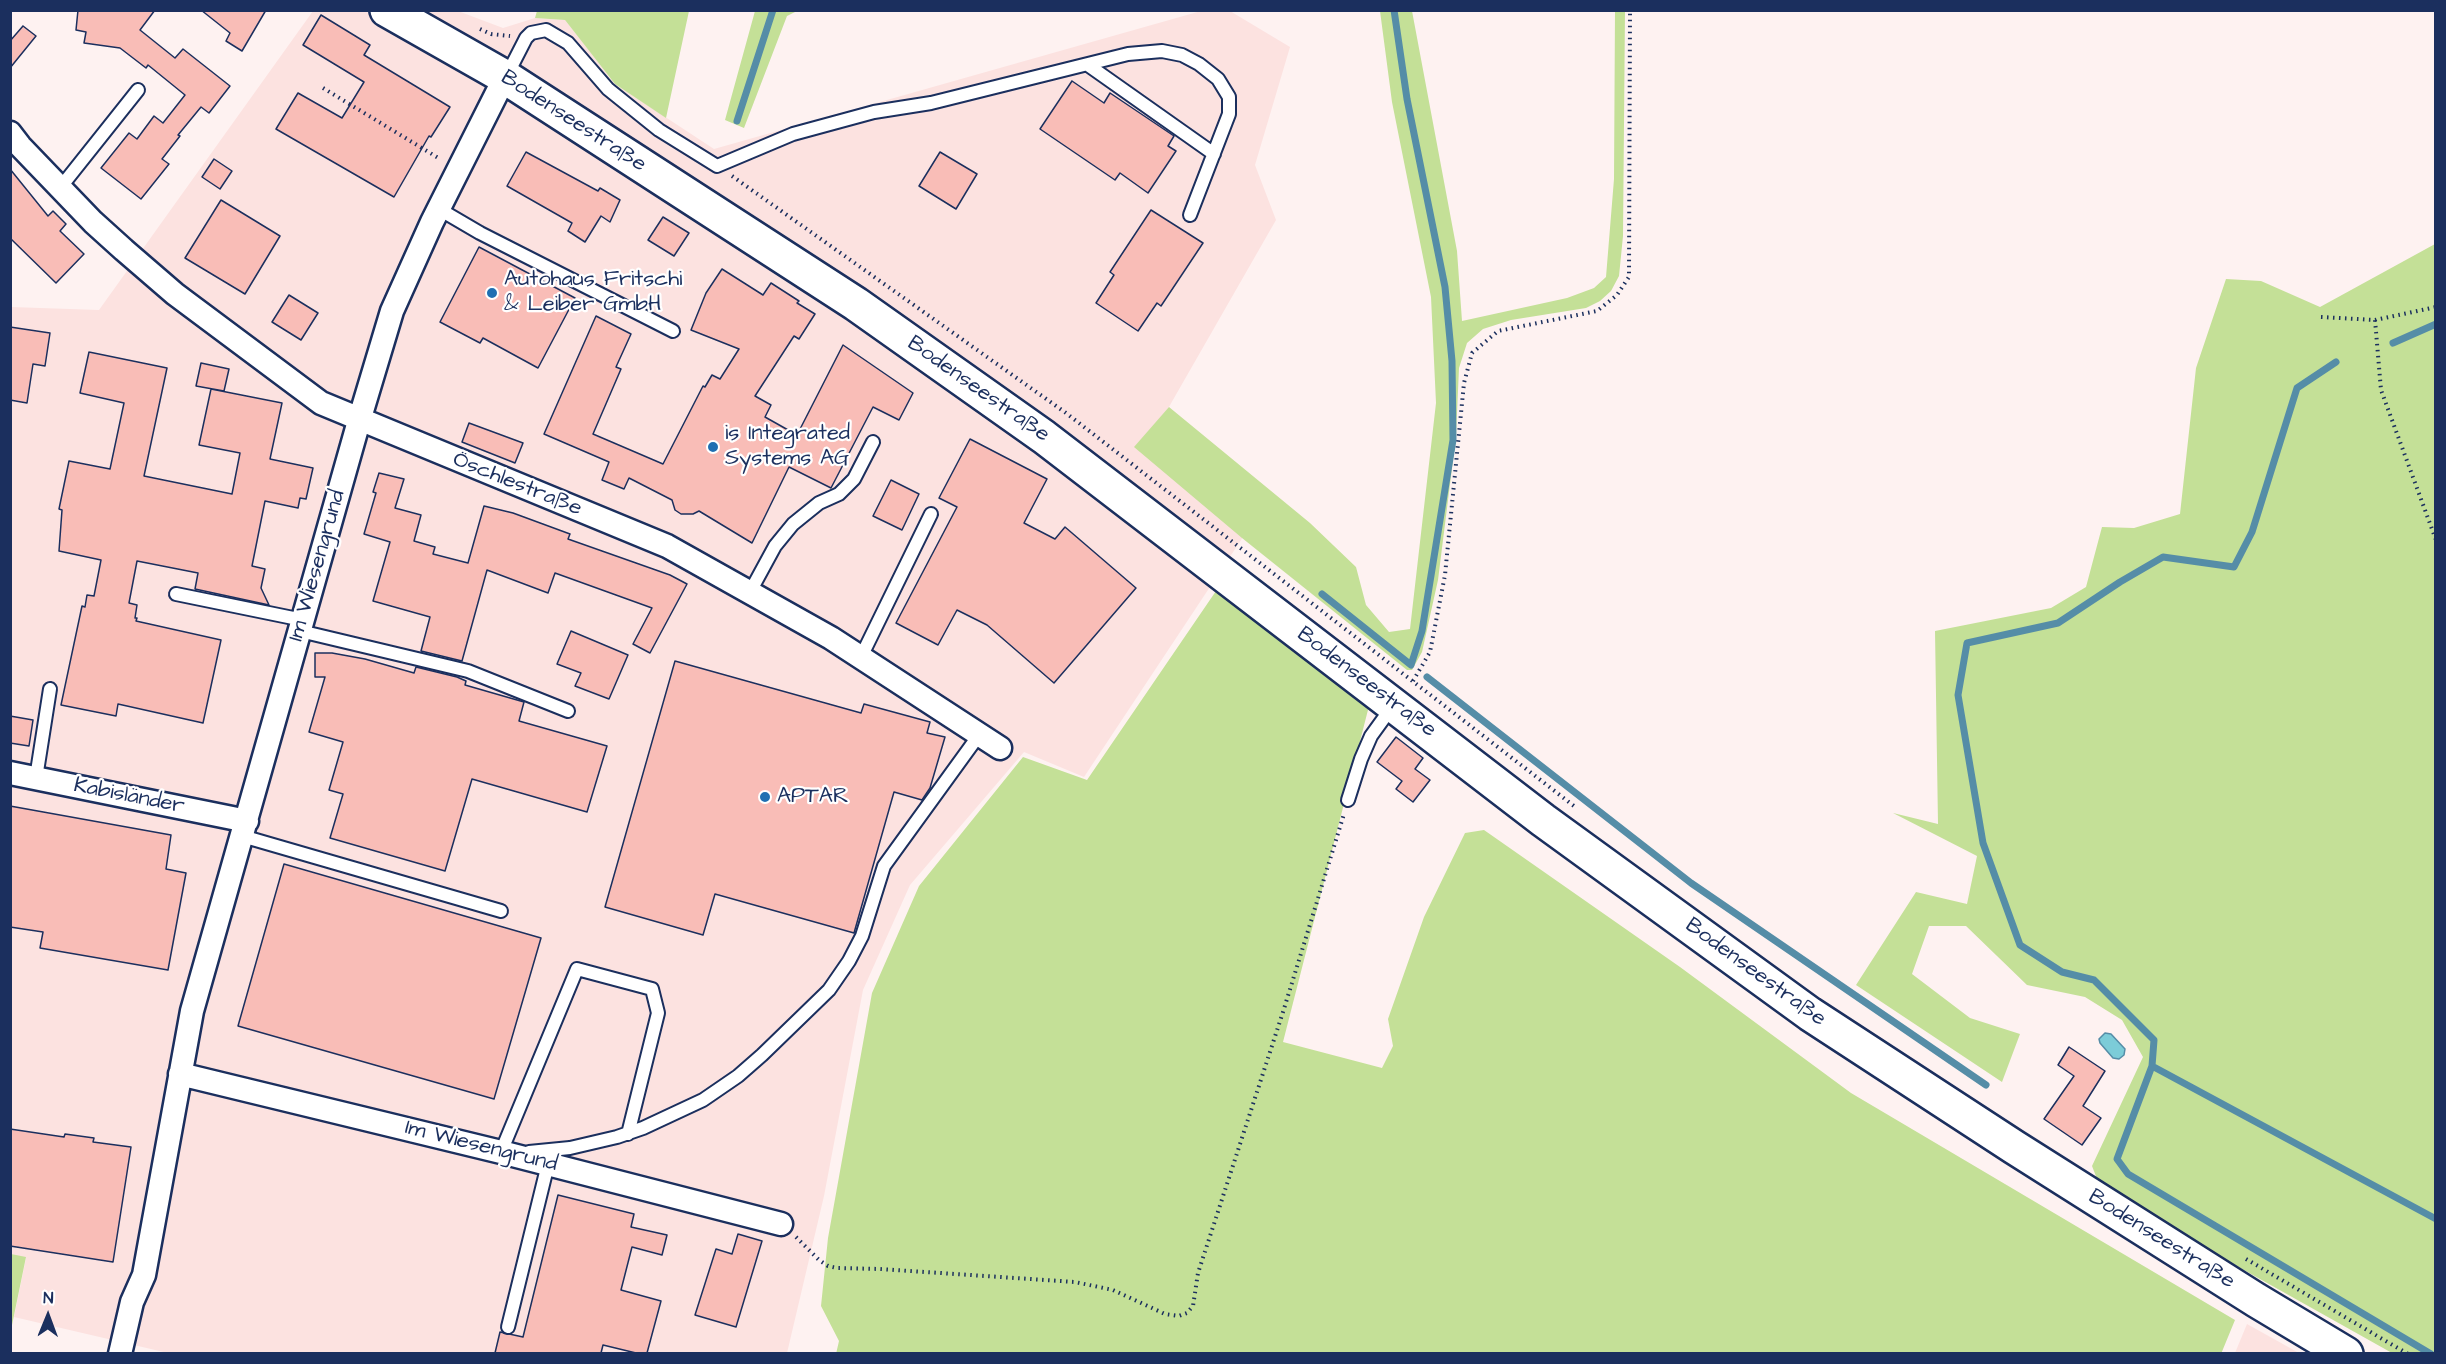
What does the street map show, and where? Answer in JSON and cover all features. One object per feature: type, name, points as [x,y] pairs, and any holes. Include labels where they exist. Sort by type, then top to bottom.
[{"type":"street","name":"Bodenseestraße","points":[[387,10],[505,77],[875,318],[1044,437],[1404,693],[1543,820],[1810,1014],[2246,1294],[2346,1353]]},
{"type":"street","name":"Im Wiesengrund","points":[[120,1353],[132,1302],[144,1275],[192,1011],[359,420],[392,311],[439,209],[505,77]]},
{"type":"street","name":"Öschlestraße","points":[[14,144],[93,222],[175,294],[321,403],[667,546],[831,638],[1000,748]]},
{"type":"street","name":"Kabisländer","points":[[20,777],[244,828]]},
{"type":"street","name":"Im Wiesengrund","points":[[180,1074],[501,1152],[781,1224]]},
{"type":"lane","points":[[505,77],[526,38],[531,33],[546,30],[568,42],[608,89],[659,130],[717,166],[793,134],[874,112],[931,103],[1128,54],[1162,51],[1182,55],[1200,64],[1218,79],[1229,97],[1229,114],[1190,215]]},
{"type":"lane","points":[[1088,64],[1214,154]]},
{"type":"lane","points":[[60,188],[138,90]]},
{"type":"lane","points":[[439,209],[480,233],[673,331]]},
{"type":"lane","points":[[750,592],[775,546],[792,524],[819,503],[839,494],[854,479],[873,442]]},
{"type":"lane","points":[[861,657],[932,514]]},
{"type":"lane","points":[[176,594],[468,671],[568,711]]},
{"type":"lane","points":[[20,777],[50,688]]},
{"type":"lane","points":[[1348,800],[1360,759],[1371,736],[1404,693]]},
{"type":"lane","points":[[628,1134],[658,1013],[652,989],[577,969],[501,1152],[536,1152],[570,1148],[628,1134],[704,1100],[738,1076],[829,990],[849,961],[862,936],[884,866],[979,735]]},
{"type":"lane","points":[[244,828],[501,911]]},
{"type":"lane","points":[[508,1327],[548,1164]]},
{"type":"path","points":[[1404,693],[1430,652],[1445,575],[1464,383],[1472,354],[1498,331],[1597,311],[1617,295],[1629,277],[1630,10]]},
{"type":"path","points":[[470,24],[491,34],[526,38]]},
{"type":"path","points":[[323,88],[459,170]]},
{"type":"path","points":[[717,166],[1066,413],[1404,693],[1580,810]]},
{"type":"path","points":[[2321,317],[2375,320],[2436,308]]},
{"type":"path","points":[[2375,320],[2381,390],[2436,540]]},
{"type":"path","points":[[781,1224],[819,1260],[828,1266],[837,1268],[1075,1282],[1113,1290],[1165,1314],[1179,1316],[1187,1313],[1193,1306],[1198,1273],[1283,1012],[1348,800]]},
{"type":"shaded area","points":[[313,11],[458,11],[503,28],[535,18],[565,20],[615,84],[714,149],[1201,11],[1230,11],[1290,47],[1255,165],[1276,220],[1150,440],[1251,525],[1084,777],[1024,752],[910,885],[863,990],[824,1196],[787,1353],[168,1353],[14,1317],[26,1258],[11,1254],[11,307],[99,310]]},
{"type":"shaded area","points":[[2247,1324],[2299,1353],[2235,1353]]},
{"type":"green space","points":[[537,11],[689,11],[666,118],[615,84],[565,20],[535,18]]},
{"type":"green space","points":[[755,11],[797,11],[787,16],[744,128],[725,120]]},
{"type":"green space","points":[[1380,11],[1412,11],[1457,251],[1462,321],[1567,298],[1594,288],[1606,277],[1614,179],[1615,11],[1625,11],[1623,236],[1619,276],[1611,291],[1600,301],[1586,308],[1511,320],[1483,329],[1467,343],[1459,368],[1456,436],[1438,580],[1422,652],[1412,670],[1407,670],[1242,538],[1134,447],[1169,407],[1310,523],[1356,567],[1366,605],[1389,632],[1410,629],[1436,403],[1431,297],[1392,102]]},
{"type":"green space","points":[[2435,244],[2435,1353],[2392,1353],[2210,1251],[2099,1184],[2092,1166],[2143,1057],[2122,1020],[2085,997],[2027,985],[1966,926],[1929,926],[1912,974],[1970,1018],[2020,1034],[2002,1082],[1856,985],[1916,892],[1967,904],[1977,856],[1893,813],[1938,824],[1935,631],[2051,608],[2086,587],[2102,527],[2134,528],[2180,514],[2196,368],[2226,279],[2261,281],[2320,307]]},
{"type":"green space","points":[[1216,591],[1369,706],[1283,1042],[1382,1068],[1393,1046],[1388,1019],[1424,917],[1465,833],[1484,830],[1680,967],[1851,1093],[2235,1320],[2221,1354],[836,1354],[839,1341],[821,1306],[828,1238],[872,993],[919,886],[1023,757],[1087,780]]},
{"type":"green space","points":[[10,1254],[26,1257],[11,1330]]},
{"type":"water","points":[[2105,1033],[2111,1034],[2125,1049],[2124,1055],[2119,1059],[2113,1058],[2100,1043],[2099,1039]]},
{"type":"building","points":[[78,10],[155,10],[140,30],[175,58],[183,49],[230,86],[209,113],[201,107],[178,135],[180,136],[162,159],[169,164],[141,199],[101,168],[129,133],[137,139],[154,116],[163,123],[185,95],[148,65],[146,68],[120,48],[84,43],[86,32],[76,30]]},
{"type":"building","points":[[201,10],[266,10],[242,51],[226,41],[230,33]]},
{"type":"building","points":[[321,15],[370,45],[364,55],[450,107],[431,137],[429,136],[394,197],[276,129],[298,93],[342,118],[364,82],[303,45]]},
{"type":"building","points":[[23,26],[36,36],[10,68],[10,41]]},
{"type":"building","points":[[1072,81],[1104,103],[1110,93],[1174,136],[1168,146],[1176,151],[1148,193],[1120,173],[1115,180],[1040,129]]},
{"type":"building","points":[[526,152],[598,191],[600,188],[620,200],[610,222],[601,216],[585,242],[568,231],[572,223],[507,186]]},
{"type":"building","points":[[940,152],[977,174],[956,209],[919,186]]},
{"type":"building","points":[[214,159],[232,171],[220,189],[202,177]]},
{"type":"building","points":[[10,169],[48,216],[53,211],[66,224],[60,231],[84,254],[56,283],[10,238]]},
{"type":"building","points":[[221,200],[280,236],[245,294],[185,258]]},
{"type":"building","points":[[1151,210],[1203,243],[1161,306],[1157,303],[1138,331],[1096,303],[1114,275],[1110,272]]},
{"type":"building","points":[[663,217],[689,233],[674,256],[648,240]]},
{"type":"building","points":[[479,247],[575,298],[538,368],[483,338],[480,343],[440,322]]},
{"type":"building","points":[[722,269],[763,295],[771,283],[815,314],[799,339],[794,336],[755,396],[771,405],[765,417],[797,435],[843,345],[913,393],[899,420],[873,407],[831,488],[789,467],[752,543],[699,511],[693,514],[681,514],[675,510],[672,500],[629,478],[624,489],[602,480],[609,462],[544,434],[596,316],[631,334],[616,367],[621,369],[593,434],[663,464],[703,386],[705,387],[712,375],[720,379],[739,349],[691,330],[706,293]]},
{"type":"building","points":[[289,295],[318,313],[301,340],[272,322]]},
{"type":"building","points":[[10,327],[50,333],[45,366],[33,364],[27,403],[10,400]]},
{"type":"building","points":[[89,352],[167,368],[144,476],[232,494],[240,453],[199,445],[211,389],[282,403],[270,459],[313,468],[306,499],[300,498],[298,508],[265,501],[252,566],[265,569],[261,588],[269,605],[195,589],[198,573],[137,561],[129,603],[137,605],[136,621],[221,640],[203,723],[118,704],[116,716],[61,705],[82,606],[85,607],[87,595],[94,596],[101,560],[59,551],[62,510],[59,509],[69,461],[110,469],[124,403],[80,393]]},
{"type":"building","points":[[201,363],[229,369],[224,391],[196,386]]},
{"type":"building","points":[[469,423],[523,443],[515,463],[462,442]]},
{"type":"building","points":[[970,439],[1047,479],[1024,523],[1055,539],[1065,527],[1136,588],[1054,683],[987,625],[957,610],[938,645],[896,623],[957,507],[939,498]]},
{"type":"building","points":[[379,473],[404,479],[395,508],[421,515],[414,541],[435,547],[433,554],[468,563],[484,506],[513,513],[570,534],[568,539],[670,575],[687,584],[650,653],[633,644],[652,608],[555,573],[548,593],[487,570],[462,661],[421,651],[430,617],[373,601],[390,542],[364,534],[376,493],[373,492]]},
{"type":"building","points":[[891,480],[919,494],[902,530],[873,516]]},
{"type":"building","points":[[571,631],[628,655],[609,699],[575,686],[581,673],[557,664]]},
{"type":"building","points":[[315,653],[332,653],[365,659],[414,673],[416,667],[457,677],[466,681],[465,685],[524,702],[519,721],[607,746],[587,812],[472,779],[445,871],[330,838],[343,794],[329,790],[343,742],[309,732],[325,677],[315,677]]},
{"type":"building","name":"APTAR","points":[[675,661],[861,713],[864,704],[930,722],[927,733],[945,737],[930,788],[922,800],[894,792],[854,933],[715,894],[703,935],[605,907]]},
{"type":"building","points":[[10,716],[33,720],[29,746],[10,743]]},
{"type":"building","points":[[1396,737],[1423,758],[1415,769],[1430,780],[1413,802],[1396,789],[1402,781],[1377,762]]},
{"type":"building","points":[[10,806],[171,835],[166,869],[186,873],[168,970],[40,948],[43,932],[10,927]]},
{"type":"building","points":[[284,864],[541,938],[494,1099],[238,1026]]},
{"type":"building","points":[[2069,1047],[2105,1071],[2083,1106],[2101,1118],[2082,1145],[2044,1119],[2074,1076],[2058,1065]]},
{"type":"building","points":[[10,1129],[64,1137],[65,1134],[94,1138],[93,1142],[131,1147],[113,1262],[10,1246]]},
{"type":"building","points":[[558,1195],[634,1214],[631,1227],[667,1235],[662,1255],[632,1247],[621,1290],[661,1301],[647,1353],[636,1353],[603,1345],[601,1353],[495,1353],[500,1332],[523,1337]]},
{"type":"building","points":[[738,1234],[762,1241],[736,1327],[695,1315],[716,1249],[732,1254]]},
{"type":"waterway","points":[[737,121],[773,10]]},
{"type":"waterway","points":[[1322,594],[1411,665],[1422,631],[1453,440],[1452,361],[1445,287],[1407,99],[1394,10]]},
{"type":"waterway","points":[[2393,343],[2436,324]]},
{"type":"waterway","points":[[2336,362],[2297,388],[2252,532],[2234,567],[2163,557],[2058,623],[1967,643],[1958,695],[1983,843],[2020,945],[2062,972],[2094,980],[2154,1040],[2152,1066],[2117,1159],[2128,1174],[2431,1354]]},
{"type":"waterway","points":[[1427,677],[1691,883],[1986,1085]]},
{"type":"waterway","points":[[2152,1066],[2436,1219]]},
{"type":"place","name":"Autohaus Fritschi & Leiber GmbH","points":[[492,293]]},
{"type":"place","name":"is Integrated Systems AG","points":[[713,447]]},
{"type":"place","name":"APTAR","points":[[765,797]]}]
